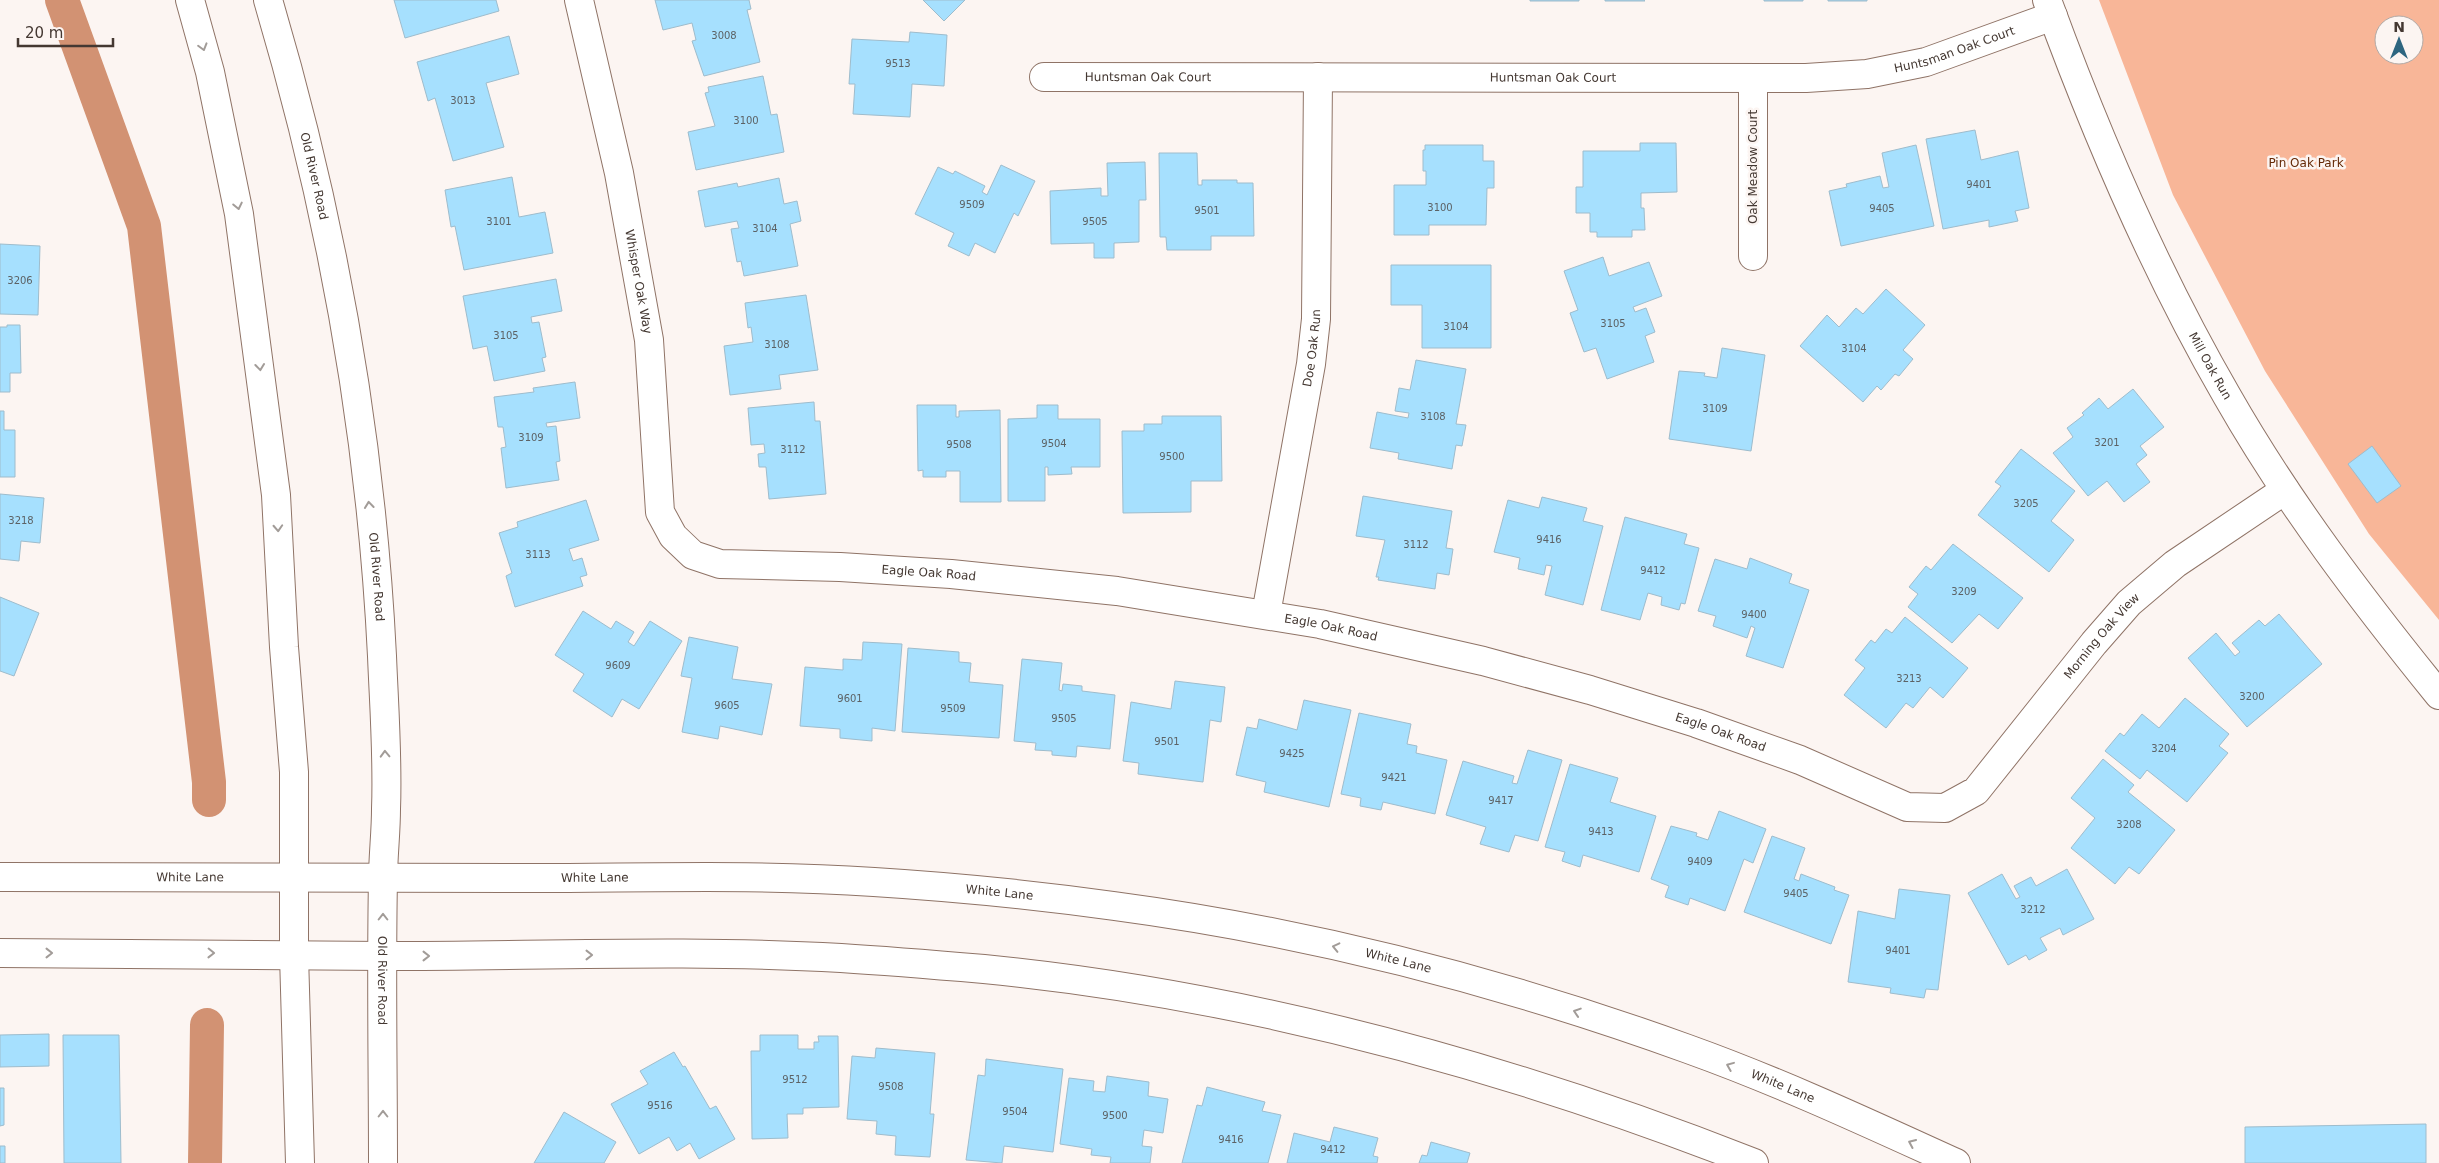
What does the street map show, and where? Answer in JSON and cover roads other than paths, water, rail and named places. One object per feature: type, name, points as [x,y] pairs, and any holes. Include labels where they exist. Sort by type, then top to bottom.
[{"type":"main road","points":[[190,0],[210,72],[239,214],[276,495],[284,647],[294,772],[294,956],[300,1163]]},
{"type":"main road","name":"Old River Road","points":[[268,0],[284,55],[320,203],[349,352],[369,502],[382,654],[386,806],[383,878],[383,1163]]},
{"type":"main road","name":"Whisper Oak Way","points":[[579,0],[619,173],[649,340],[660,512],[673,536],[693,555]]},
{"type":"main road","name":"Huntsman Oak Court","points":[[1044,77],[1806,78],[1867,74],[1926,62],[2050,8]]},
{"type":"main road","name":"Mill Oak Run","points":[[2050,8],[2112,168],[2175,300],[2227,397],[2285,490],[2359,595],[2439,695]]},
{"type":"main road","name":"Doe Oak Run","points":[[1266,614],[1311,364],[1316,319],[1318,77]]},
{"type":"main road","name":"Oak Meadow Court","points":[[1753,78],[1753,256]]},
{"type":"main road","name":"Morning Oak View","points":[[1945,808],[1976,791],[2094,643],[2129,603],[2176,564],[2285,490]]},
{"type":"main road","name":"Eagle Oak Road","points":[[693,555],[720,564],[840,567],[990,578],[1116,591],[1266,614],[1473,659],[1590,690],[1800,760],[1907,806],[1945,808]]},
{"type":"main road","name":"White Lane","points":[[0,877],[722,878],[870,882],[1106,905],[1262,930],[1416,966],[1549,1003],[1671,1043],[1828,1104],[1956,1163]]},
{"type":"main road","points":[[0,953],[294,956],[692,954],[840,958],[987,970],[1085,982],[1231,1006],[1376,1038],[1519,1078],[1659,1126],[1754,1163]]},
{"type":"waterway","points":[[62,0],[144,226],[209,782],[209,800]]},
{"type":"waterway","points":[[205,1163],[207,1025]]},
{"type":"park label","name":"Pin Oak Park","points":[[2306,163]]}]
